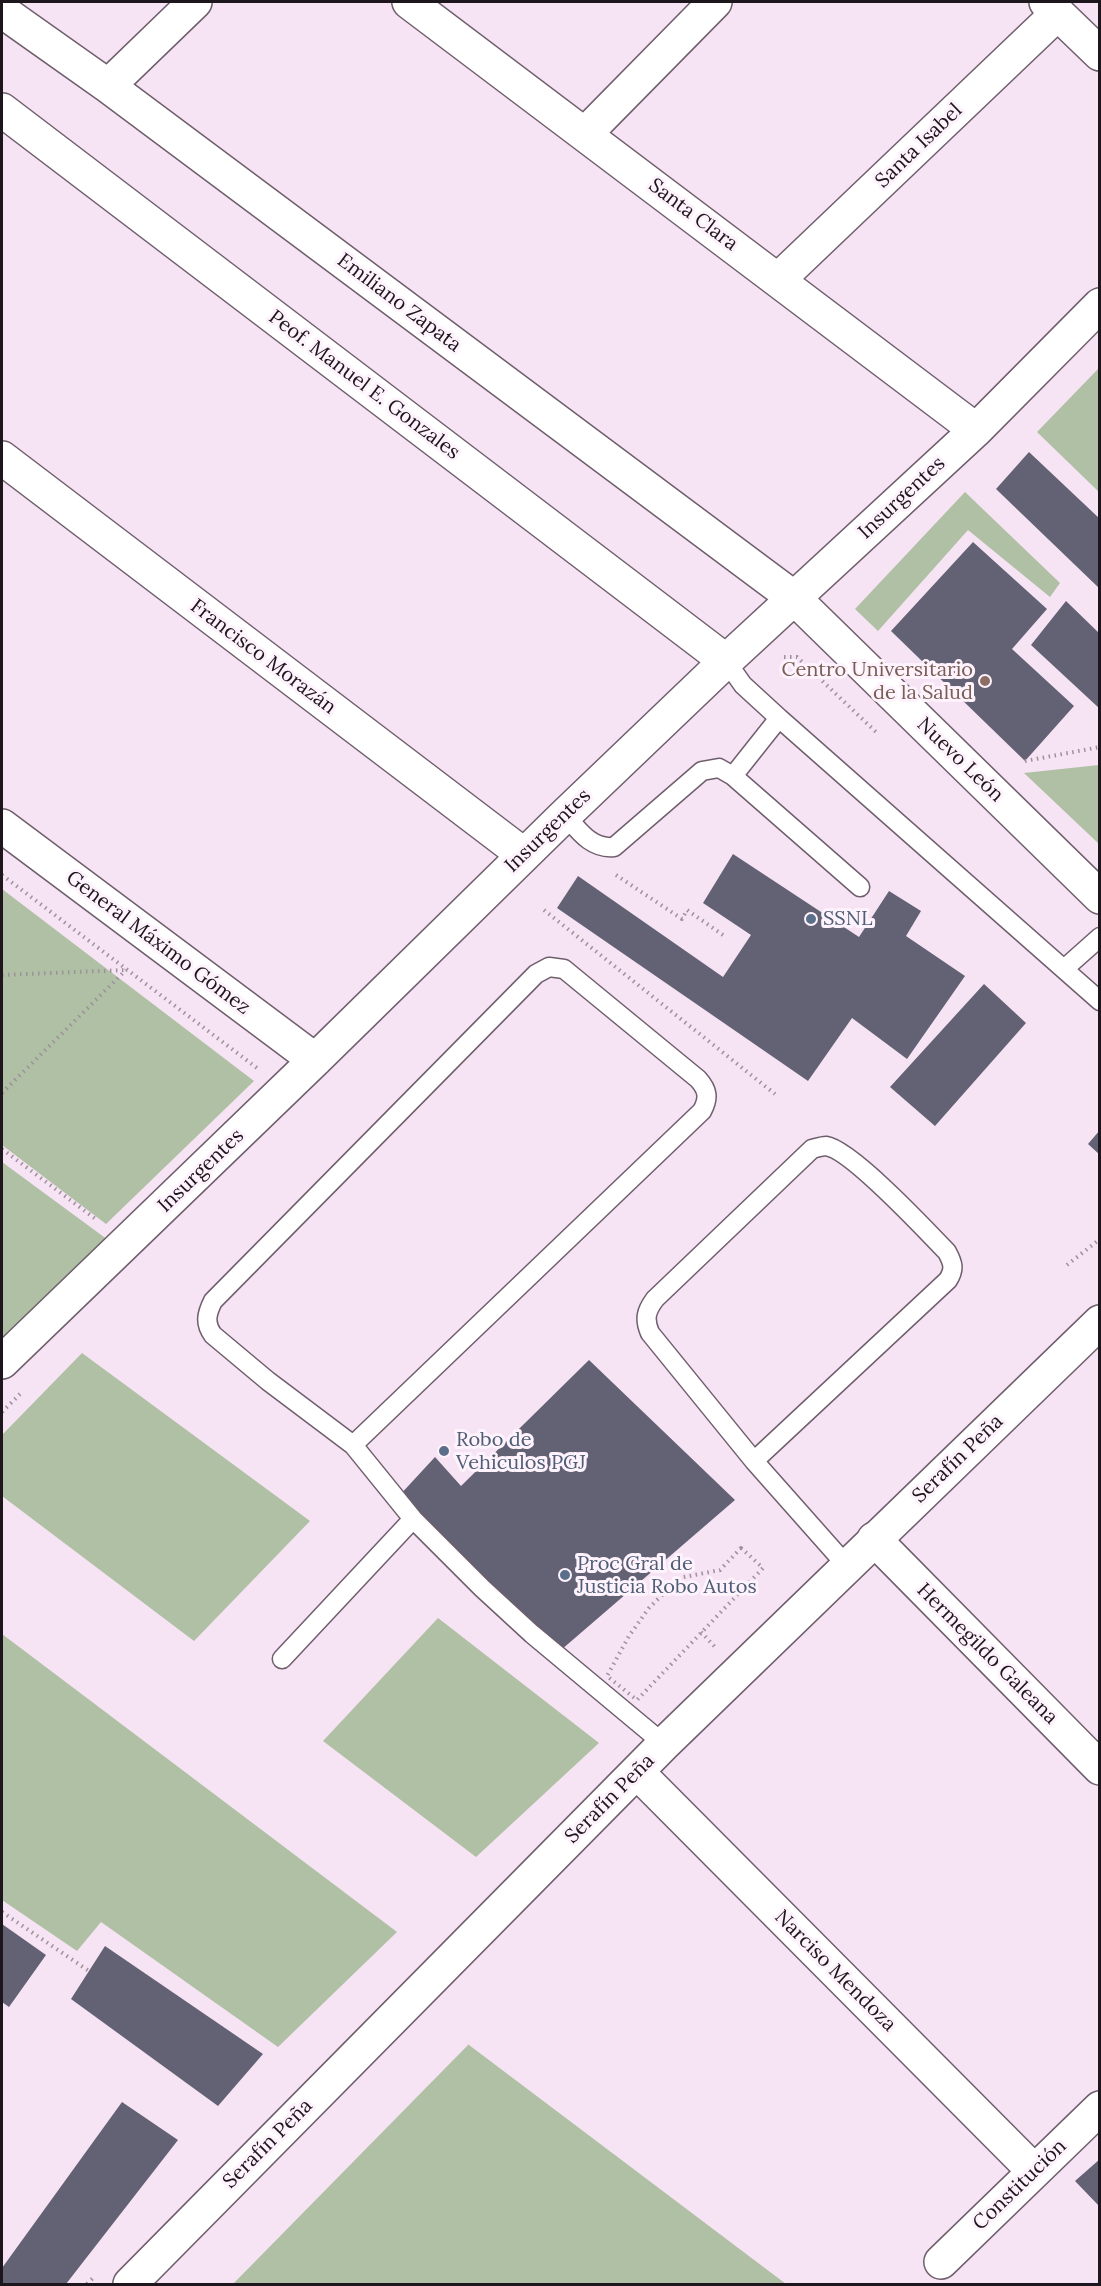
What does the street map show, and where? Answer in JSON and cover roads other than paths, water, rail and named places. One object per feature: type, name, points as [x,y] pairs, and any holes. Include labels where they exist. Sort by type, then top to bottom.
[{"type":"street","points":[[108,86],[195,2]]},
{"type":"street","name":"Santa Clara","points":[[409,2],[779,279],[976,430]]},
{"type":"street","points":[[585,134],[715,2]]},
{"type":"street","points":[[1052,8],[1100,54]]},
{"type":"street","name":"Santa Isabel","points":[[779,279],[1052,8]]},
{"type":"street","name":"Emiliano Zapata","points":[[2,11],[108,86],[794,598]]},
{"type":"street","name":"Peof. Manuel E. Gonzales","points":[[2,110],[726,661]]},
{"type":"street","name":"Insurgentes","points":[[2,1362],[565,815],[726,661],[976,430],[1100,305]]},
{"type":"street","name":"Francisco Morazán","points":[[2,458],[524,855]]},
{"type":"street","name":"Nuevo León","points":[[794,598],[1100,897]]},
{"type":"street","name":"General Máximo Gómez","points":[[2,825],[315,1060]]},
{"type":"street","name":"Serafín Peña","points":[[130,2284],[664,1744],[1099,1323]]},
{"type":"street","name":"Hermegildo Galeana","points":[[874,1539],[1100,1768]]},
{"type":"street","name":"Narciso Mendoza","points":[[637,1772],[1034,2171]]},
{"type":"street","name":"Constitución","points":[[941,2262],[1100,2108]]},
{"type":"lane","points":[[726,661],[743,685],[779,718],[1100,1001]]},
{"type":"lane","points":[[733,776],[779,718]]},
{"type":"lane","points":[[565,815],[585,838],[595,845],[615,848],[702,771],[719,768],[733,776],[860,887]]},
{"type":"lane","points":[[1064,969],[1100,937]]},
{"type":"lane","points":[[353,1445],[702,1111],[706,1104],[708,1097],[706,1090],[698,1079],[564,969],[549,967],[537,974],[213,1300],[207,1319],[213,1335],[268,1381],[353,1445],[413,1519],[532,1634],[664,1744]]},
{"type":"lane","points":[[754,1461],[948,1280],[953,1271],[953,1262],[947,1251],[894,1198],[849,1159],[826,1146],[812,1149],[655,1299],[645,1316],[645,1323],[650,1333],[754,1461],[847,1566]]},
{"type":"lane","points":[[282,1659],[413,1519]]},
{"type":"place","name":"Centro Universitario de la Salud","points":[[985,681]]},
{"type":"place","name":"SSNL","points":[[811,919]]},
{"type":"place","name":"Robo de Vehiculos PGJ","points":[[444,1451]]},
{"type":"place","name":"Proc Gral de Justicia Robo Autos","points":[[565,1575]]}]
